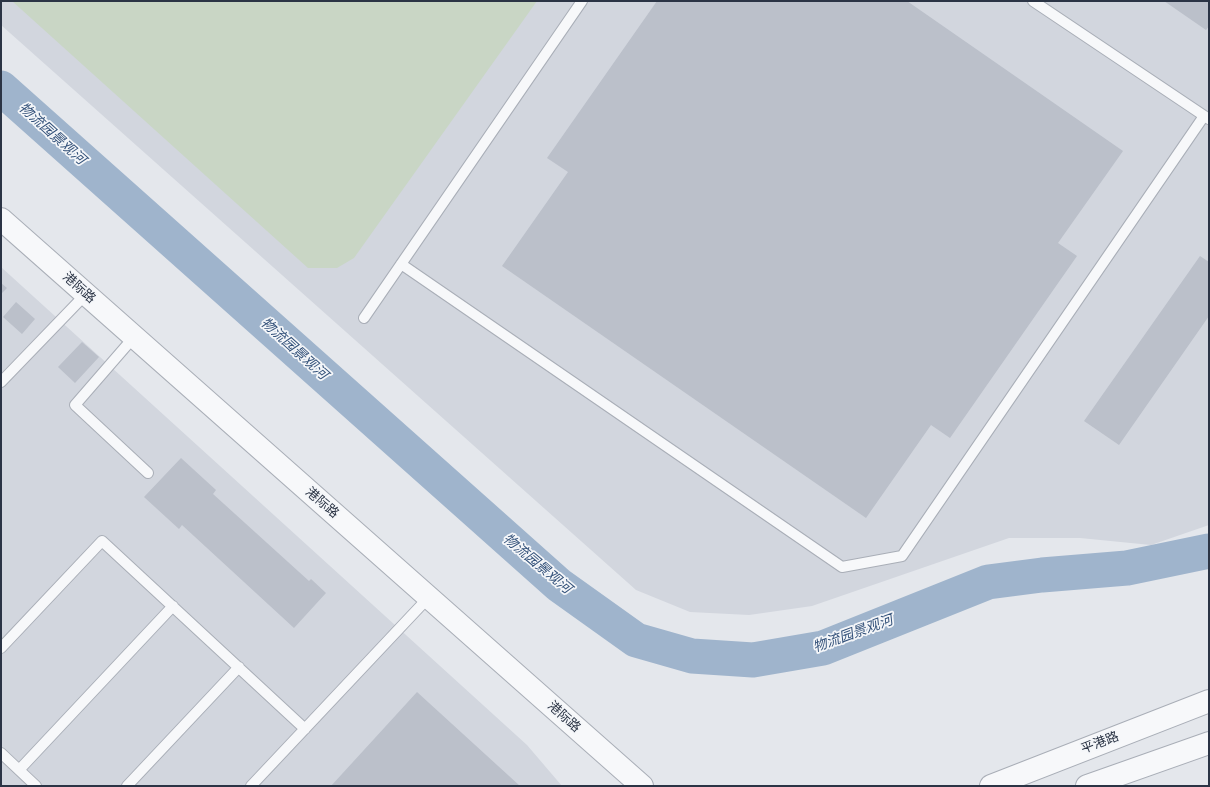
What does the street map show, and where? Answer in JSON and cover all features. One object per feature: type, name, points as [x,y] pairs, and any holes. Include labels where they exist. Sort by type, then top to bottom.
[{"type":"street","name":"港际路","points":[[1,219],[642,786]]},
{"type":"street","name":"平港路","points":[[991,786],[1209,701]]},
{"type":"street","points":[[1087,786],[1209,743]]},
{"type":"lane","points":[[364,318],[582,1]]},
{"type":"lane","points":[[401,264],[842,567],[902,556],[1208,118],[1033,1]]},
{"type":"lane","points":[[1,382],[86,294]]},
{"type":"lane","points":[[134,337],[75,405],[148,473]]},
{"type":"lane","points":[[1,648],[102,541],[305,729]]},
{"type":"lane","points":[[251,786],[428,597]]},
{"type":"lane","points":[[19,770],[173,606]]},
{"type":"lane","points":[[127,786],[239,667]]},
{"type":"lane","points":[[1,753],[36,786]]},
{"type":"shaded area","points":[[1,1],[1209,1],[1209,525],[1151,545],[1080,538],[1009,538],[812,606],[749,615],[690,612],[636,590],[1,25]]},
{"type":"shaded area","points":[[1,267],[527,745],[562,786],[1,786]]},
{"type":"green space","points":[[12,1],[537,1],[354,258],[337,268],[308,268]]},
{"type":"building","points":[[657,1],[907,1],[1123,151],[1058,243],[1077,256],[950,438],[931,425],[866,518],[502,266],[568,172],[547,158]]},
{"type":"building","points":[[1164,1],[1209,1],[1209,26],[1206,30]]},
{"type":"building","points":[[1200,256],[1209,262],[1209,316],[1119,445],[1084,421]]},
{"type":"building","points":[[1,283],[7,288],[1,294]]},
{"type":"building","points":[[16,302],[35,319],[22,334],[3,317]]},
{"type":"building","points":[[82,342],[99,357],[75,383],[58,367]]},
{"type":"building","points":[[181,458],[216,490],[213,494],[309,581],[311,579],[326,593],[294,628],[182,525],[179,529],[144,497]]},
{"type":"building","points":[[417,692],[520,786],[331,786]]},
{"type":"waterway","name":"物流园景观河","points":[[1,88],[559,585],[636,640],[692,656],[753,660],[823,648],[988,582],[1042,575],[1127,568],[1209,551]]}]
